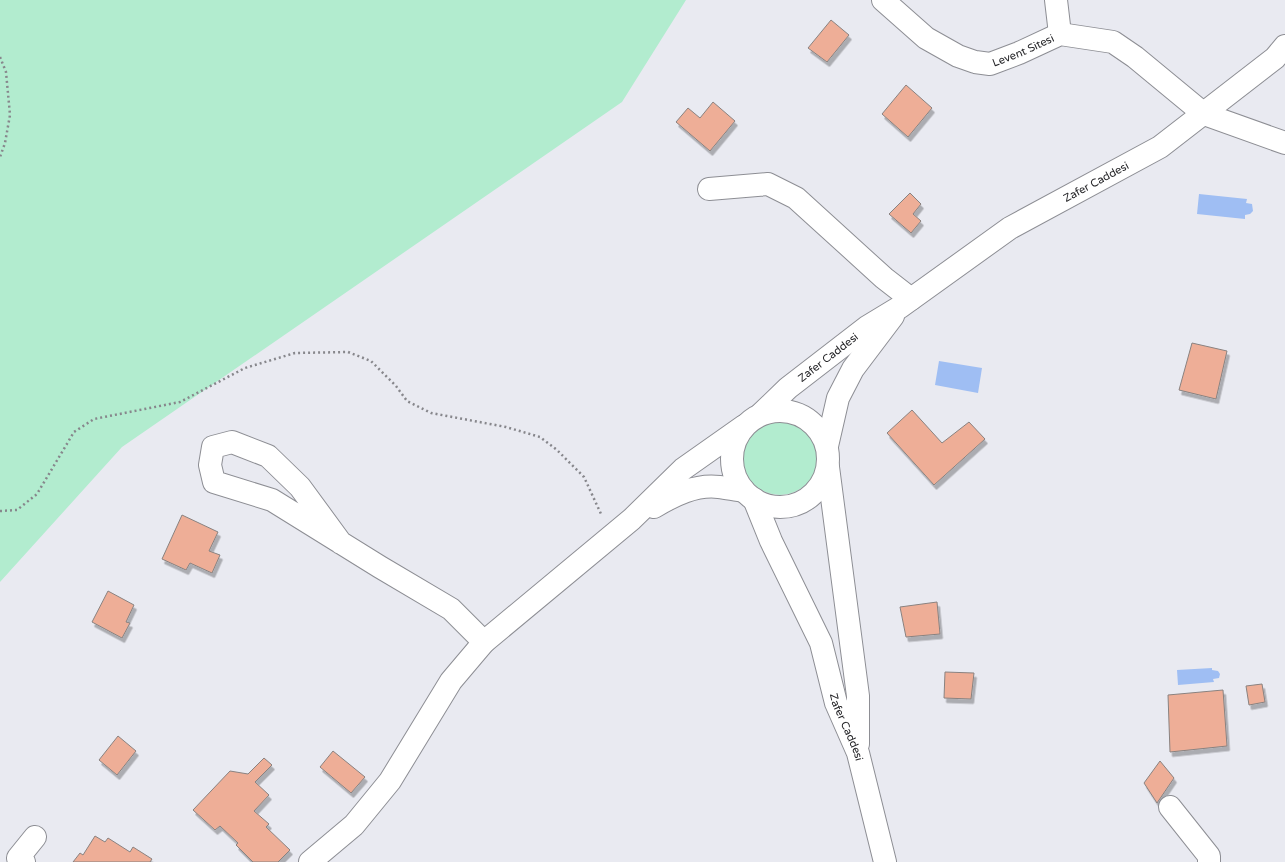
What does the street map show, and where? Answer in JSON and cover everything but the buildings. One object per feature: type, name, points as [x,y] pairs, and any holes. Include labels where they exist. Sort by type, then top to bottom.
[{"type":"street","name":"Levent Sitesi","points":[[883,0],[926,38],[958,56],[975,62],[990,64],[1019,54],[1060,34],[1113,42],[1136,57],[1204,114]]},
{"type":"street","points":[[1056,0],[1060,34]]},
{"type":"street","name":"Zafer Caddesi","points":[[632,519],[683,469],[752,420],[826,357],[867,327],[906,303],[1010,228],[1160,147],[1275,58],[1285,46]]},
{"type":"street","points":[[1204,114],[1285,143]]},
{"type":"street","points":[[709,189],[768,184],[796,198],[884,278],[906,303]]},
{"type":"street","name":"Zafer Caddesi","points":[[632,519],[677,494],[693,489],[718,486],[749,495],[764,504],[785,507],[803,501],[814,494],[822,483],[838,398],[850,375],[906,303]]},
{"type":"street","name":"Zafer Caddesi","points":[[783,410],[804,416],[814,424],[824,437],[828,456],[858,696],[858,754],[836,703],[822,643],[749,495],[737,481],[732,461],[734,442],[752,420],[783,410]]},
{"type":"street","points":[[341,543],[300,487],[268,456],[232,442],[213,447],[210,465],[214,482],[272,500],[341,543],[451,608],[484,642]]},
{"type":"street","points":[[310,862],[354,825],[390,781],[451,681],[484,642],[632,519]]},
{"type":"street","points":[[858,754],[885,862]]},
{"type":"street","points":[[1170,807],[1209,856],[1209,862]]},
{"type":"street","points":[[24,862],[18,858],[35,837]]},
{"type":"path","points":[[0,57],[6,72],[10,115],[5,142],[0,157]]},
{"type":"path","points":[[0,511],[17,510],[37,494],[74,432],[94,419],[180,402],[245,368],[295,353],[348,352],[371,361],[396,386],[407,401],[431,413],[506,427],[540,437],[558,450],[584,477],[611,536]]},
{"type":"green space","points":[[0,0],[686,0],[622,102],[122,447],[0,582]]},
{"type":"green space","points":[[780,419],[794,422],[807,430],[815,443],[818,457],[815,471],[807,484],[794,492],[780,495],[766,492],[753,484],[745,471],[742,457],[745,443],[753,430],[766,422]]},
{"type":"water","points":[[1199,194],[1247,199],[1246,203],[1252,204],[1253,211],[1250,214],[1245,215],[1245,219],[1197,214]]},
{"type":"water","points":[[939,361],[982,368],[978,393],[935,385]]},
{"type":"water","points":[[1212,668],[1212,670],[1218,671],[1220,674],[1219,678],[1213,679],[1214,682],[1178,685],[1177,670]]}]
